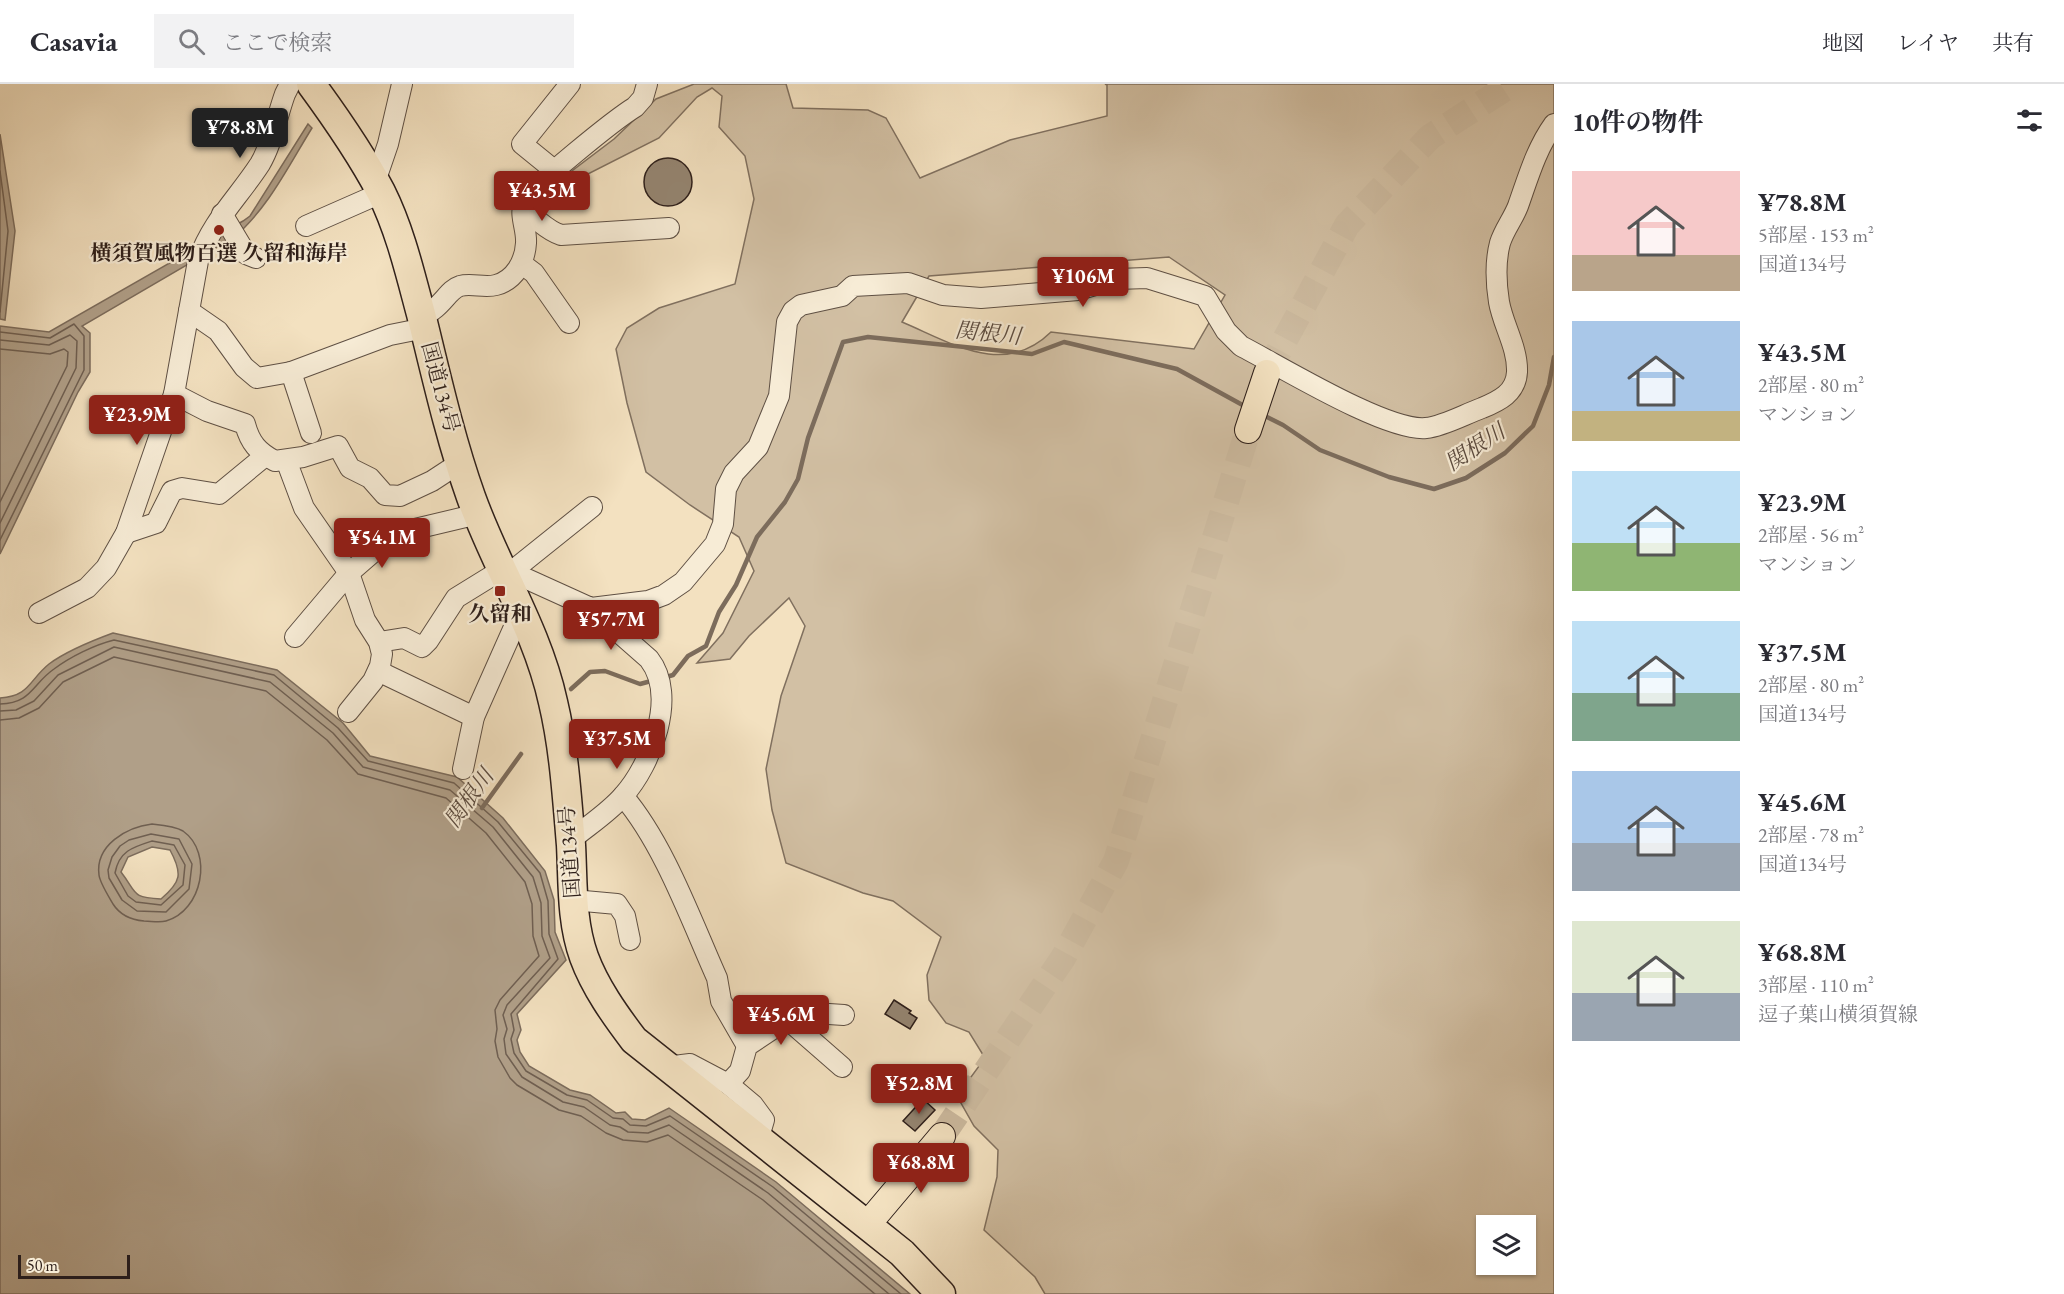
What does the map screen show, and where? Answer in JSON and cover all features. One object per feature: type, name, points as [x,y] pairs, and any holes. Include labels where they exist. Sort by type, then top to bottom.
[{"type":"highway","name":"国道134号","points":[[311,84],[339,123],[378,187],[401,244],[460,462],[478,514],[522,609],[543,666],[554,702],[570,843],[574,918],[584,958],[604,997],[634,1040],[867,1224],[902,1253],[941,1294]]},
{"type":"main road","points":[[1248,430],[1267,373]]},
{"type":"main road","points":[[867,1224],[942,1136]]},
{"type":"street","points":[[39,613],[87,588],[106,568],[126,533],[174,394],[201,252],[229,227],[261,162],[290,84]]},
{"type":"street","points":[[306,226],[378,187],[402,84]]},
{"type":"street","points":[[554,170],[522,144],[570,84]]},
{"type":"street","points":[[189,310],[218,331],[244,367],[256,378],[291,372],[423,322],[452,290],[460,286],[497,285],[514,273],[522,264],[526,242],[524,201],[554,170],[635,107],[643,98],[647,84]]},
{"type":"street","points":[[591,608],[648,601],[664,595],[683,582],[715,544],[723,524],[726,489],[734,473],[758,447],[778,396],[787,322],[792,311],[801,305],[842,296],[853,286],[908,283],[943,296],[981,298],[1078,290],[1117,279],[1147,278],[1205,296],[1226,331],[1241,346],[1389,421],[1406,427],[1428,428],[1497,402],[1513,390],[1517,374],[1516,360],[1499,303],[1496,268],[1500,243],[1544,138],[1554,124]]},
{"type":"street","points":[[523,211],[532,215],[548,231],[561,235],[669,228]]},
{"type":"street","points":[[229,227],[246,254],[256,258]]},
{"type":"street","points":[[522,264],[534,273],[569,323]]},
{"type":"street","points":[[291,372],[311,433]]},
{"type":"street","points":[[174,394],[207,411],[245,424],[249,438],[265,456],[275,461],[303,457],[338,446],[350,468],[370,478],[385,495],[400,496],[432,481],[460,462]]},
{"type":"street","points":[[126,533],[156,523],[172,491],[182,488],[219,494],[265,456]]},
{"type":"street","points":[[286,460],[304,508],[349,573],[365,620],[379,642],[382,654],[374,681],[348,712]]},
{"type":"street","points":[[379,642],[404,638],[422,647],[456,598],[506,575],[592,507]]},
{"type":"street","points":[[295,637],[349,573],[394,534],[478,514]]},
{"type":"street","points":[[506,575],[527,579],[591,608],[649,659],[657,669],[662,690],[660,721],[645,763],[623,796],[570,843]]},
{"type":"street","points":[[463,769],[474,717],[522,609]]},
{"type":"street","points":[[378,671],[474,717]]},
{"type":"street","points":[[623,796],[637,812],[654,839],[717,978],[721,1002],[747,1046]]},
{"type":"street","points":[[573,900],[617,904],[625,916],[630,939]]},
{"type":"street","points":[[728,1083],[740,1071],[747,1046],[798,1012],[844,1015]]},
{"type":"street","points":[[787,1019],[842,1067]]},
{"type":"street","points":[[666,1067],[690,1064],[728,1083],[753,1105],[764,1120],[759,1137]]},
{"type":"shaded area","points":[[694,84],[786,84],[793,108],[868,110],[886,118],[920,178],[1010,140],[1107,116],[1107,85],[1105,84],[1554,84],[1554,1294],[1045,1294],[1035,1277],[984,1230],[997,1177],[998,1150],[974,1126],[957,1096],[985,1058],[969,1032],[946,1023],[929,1000],[927,975],[941,937],[893,901],[863,893],[786,863],[772,810],[766,769],[781,696],[805,626],[789,598],[749,636],[730,659],[697,663],[723,633],[754,571],[739,537],[690,505],[646,472],[627,403],[616,349],[627,328],[659,308],[735,284],[754,199],[745,156],[719,127],[722,96],[712,88],[697,97],[659,138],[584,176],[564,177],[614,139],[656,99]],"holes":[[[1169,257],[1225,295],[1194,349],[1051,332],[1033,346],[1015,353],[996,355],[959,347],[902,322],[929,276]]]},
{"type":"water","points":[[308,124],[312,128],[277,186],[257,214],[233,238],[82,326],[90,333],[90,372],[78,392],[0,554],[0,326],[49,332],[243,221],[250,216]]},
{"type":"water","points":[[0,134],[15,231],[5,320],[0,319]]},
{"type":"water","points":[[113,633],[277,670],[343,723],[370,756],[457,777],[503,818],[545,871],[554,900],[555,932],[566,960],[517,1014],[521,1030],[517,1040],[520,1052],[529,1066],[570,1090],[590,1095],[616,1113],[625,1112],[632,1119],[645,1120],[669,1108],[776,1182],[910,1294],[0,1294],[0,698],[18,694],[49,664]],"holes":[[[152,847],[170,850],[178,872],[173,888],[161,899],[144,897],[136,893],[121,872],[128,857]]]},
{"type":"building","points":[[663,158],[673,158],[685,165],[692,177],[692,187],[685,199],[673,206],[663,206],[648,195],[644,187],[644,177],[655,162]]},
{"type":"building","points":[[894,1000],[911,1011],[909,1013],[917,1018],[910,1029],[885,1014]]},
{"type":"building","points":[[923,1099],[935,1110],[915,1131],[903,1121]]},
{"type":"waterway","name":"関根川","points":[[663,678],[673,675],[688,656],[706,646],[719,612],[736,585],[757,537],[785,502],[798,479],[808,438],[843,342],[868,337],[1032,354],[1064,342],[1177,369],[1248,408]]},
{"type":"waterway","name":"関根川","points":[[1261,414],[1283,425],[1320,450],[1389,477],[1434,489],[1466,478],[1505,453],[1533,426],[1549,385],[1554,357]]},
{"type":"waterway","name":"関根川","points":[[571,689],[590,672],[605,671],[640,684],[655,680]]},
{"type":"waterway","name":"関根川","points":[[482,808],[521,754]]},
{"type":"tunnel","points":[[1267,373],[1347,225],[1430,137],[1512,84]]},
{"type":"tunnel","points":[[942,1136],[1063,958],[1116,861],[1248,430]]},
{"type":"place","name":"横須賀風物百選 久留和海岸","points":[[219,230]]},
{"type":"place","name":"久留和","points":[[500,591]]}]
